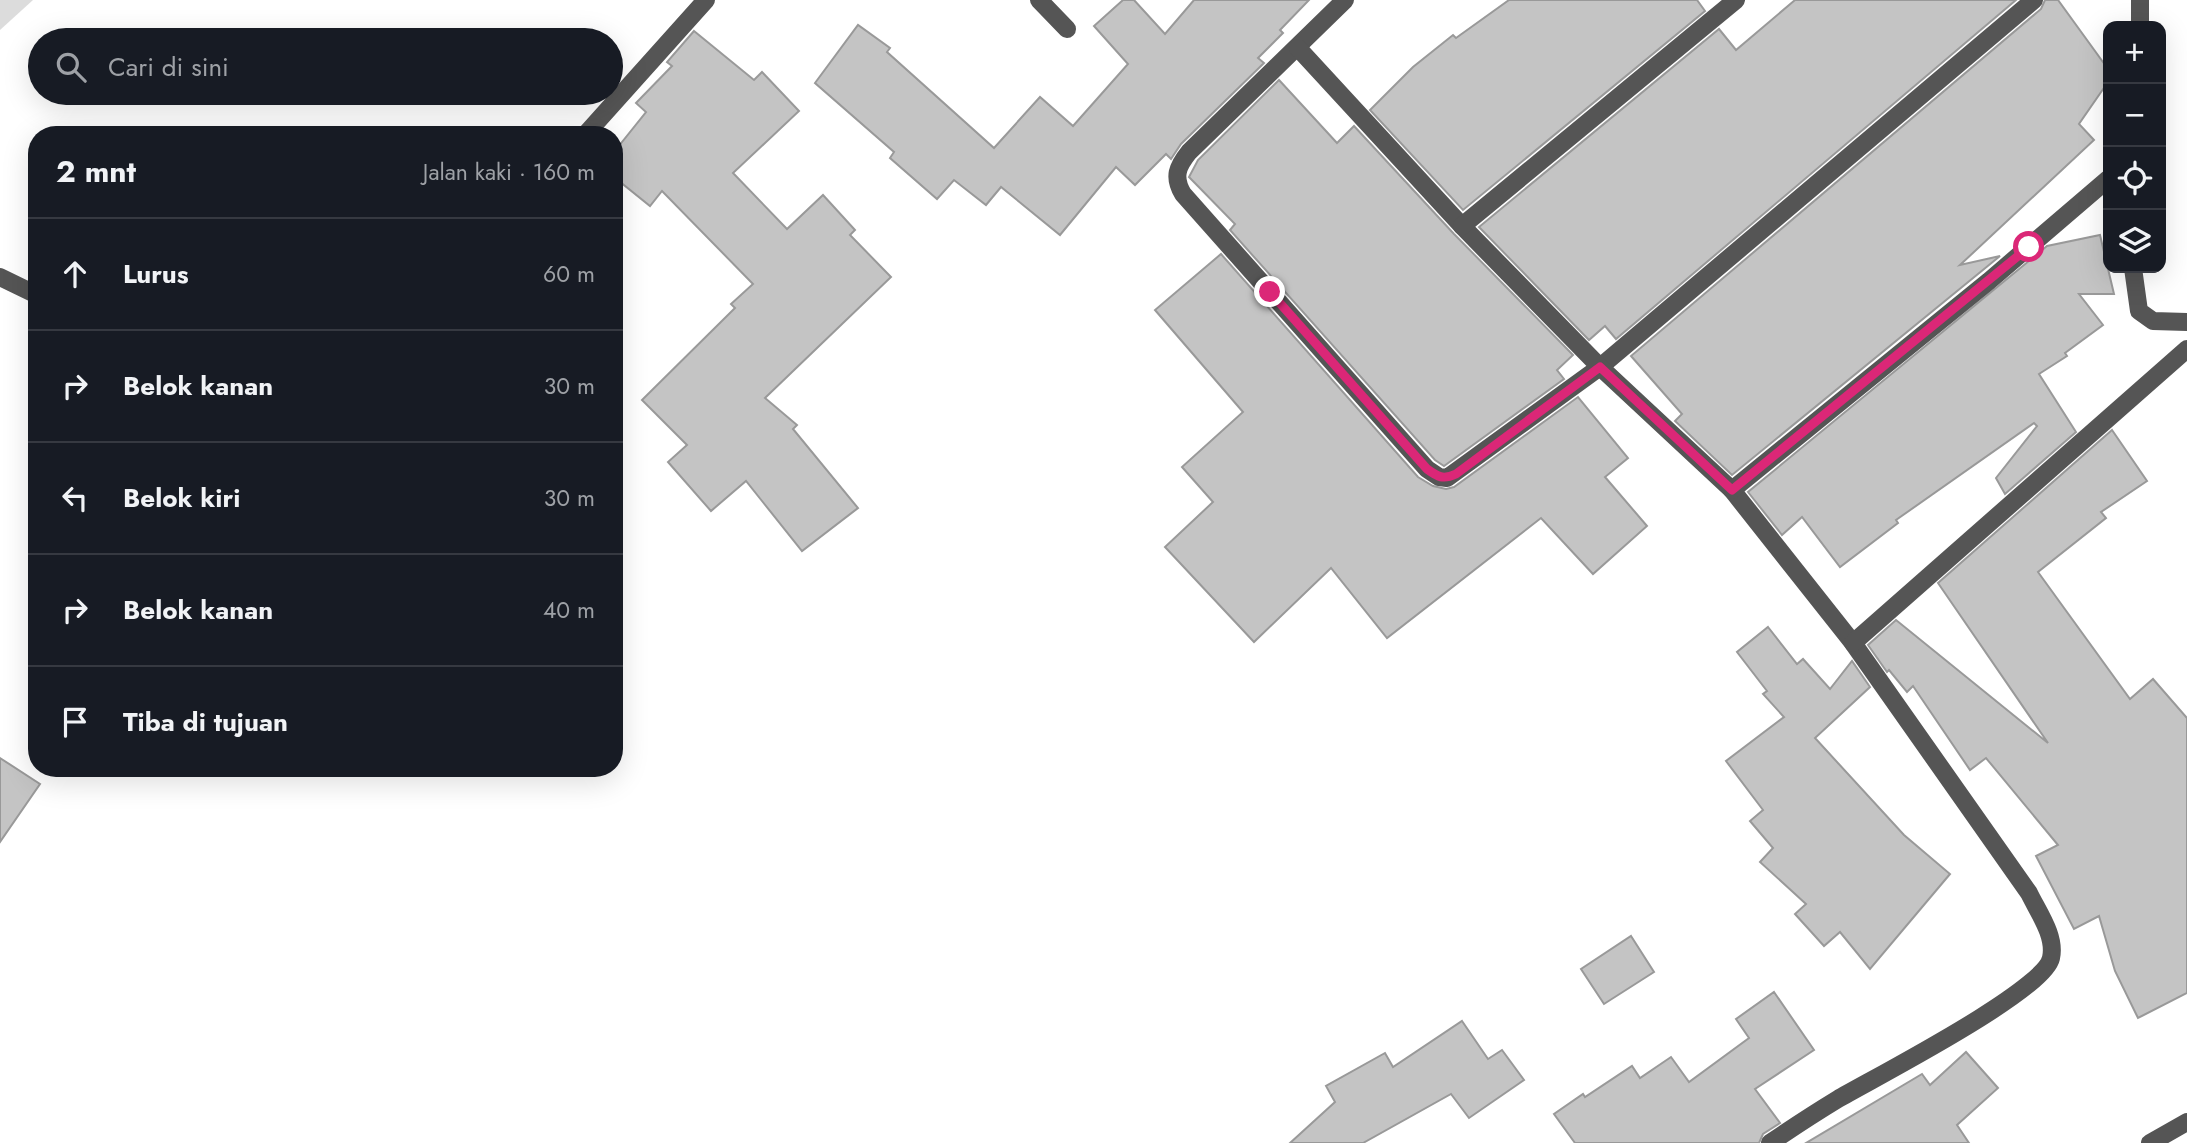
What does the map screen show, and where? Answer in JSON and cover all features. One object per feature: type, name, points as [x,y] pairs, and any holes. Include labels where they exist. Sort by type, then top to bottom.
[{"type":"street","points":[[623,93],[706,0]]},
{"type":"street","points":[[1345,0],[1188,152],[1180,163],[1176,182],[1182,194],[1427,469],[1439,477],[1447,478],[1600,367],[2034,0]]},
{"type":"street","points":[[1462,226],[1736,0]]},
{"type":"street","points":[[2140,0],[2140,21]]},
{"type":"street","points":[[1050,3],[1067,29]]},
{"type":"street","points":[[1298,48],[1462,226],[1600,367],[1732,490],[1853,643],[2029,893],[2050,938],[2051,957],[2046,970],[2002,1005],[1834,1101],[1770,1143]]},
{"type":"street","points":[[593,126],[612,105]]},
{"type":"street","points":[[1732,490],[1979,289],[2103,183]]},
{"type":"street","points":[[2133,273],[2139,311],[2153,321],[2187,322]]},
{"type":"street","points":[[0,277],[28,291]]},
{"type":"street","points":[[1853,643],[2187,349]]},
{"type":"street","points":[[2150,1143],[2187,1122]]},
{"type":"shaded area","points":[[0,0],[33,0],[0,30]]},
{"type":"building","points":[[1123,0],[1134,0],[1165,34],[1194,0],[1309,0],[1280,30],[1283,33],[1258,58],[1264,63],[1181,144],[1171,159],[1166,154],[1135,185],[1116,167],[1060,235],[1001,187],[986,205],[954,180],[937,199],[890,158],[894,152],[815,83],[858,25],[890,48],[887,52],[994,148],[1040,97],[1073,126],[1128,64],[1094,26]]},
{"type":"building","points":[[1509,0],[1697,0],[1705,11],[1463,210],[1370,110],[1413,67],[1453,35],[1456,38]]},
{"type":"building","points":[[1795,0],[2016,0],[1616,339],[1605,326],[1589,340],[1479,227],[1719,29],[1736,50]]},
{"type":"building","points":[[2045,0],[2058,0],[2103,62],[2103,89],[2079,124],[2094,140],[1960,265],[2000,256],[1732,475],[1675,421],[1682,414],[1631,356],[2041,9]]},
{"type":"building","points":[[694,31],[754,80],[762,72],[799,111],[733,173],[787,229],[823,195],[855,230],[850,235],[891,277],[765,398],[797,425],[793,429],[858,508],[802,551],[746,481],[711,511],[668,462],[687,445],[642,400],[735,308],[731,304],[753,284],[662,191],[650,206],[623,184],[623,141],[646,112],[636,103],[672,66],[667,62]]},
{"type":"building","points":[[1279,80],[1337,143],[1354,126],[1454,234],[1573,355],[1557,370],[1564,379],[1444,466],[1435,460],[1230,230],[1235,224],[1189,177],[1198,160]]},
{"type":"building","points":[[2100,235],[2103,273],[2109,273],[2114,294],[2079,294],[2103,325],[2065,353],[2067,356],[2039,374],[2076,432],[2005,494],[1996,478],[2037,426],[2034,423],[1896,520],[1898,523],[1840,567],[1802,517],[1782,535],[1748,492],[2047,246]]},
{"type":"building","points":[[1221,254],[1418,477],[1433,486],[1446,489],[1454,487],[1578,397],[1628,458],[1605,477],[1647,526],[1593,574],[1541,518],[1387,638],[1331,568],[1254,642],[1165,547],[1213,502],[1182,467],[1243,412],[1155,310]]},
{"type":"building","points":[[2112,430],[2147,481],[2101,512],[2106,518],[2038,572],[2130,699],[2153,679],[2187,718],[2187,993],[2138,1018],[2115,971],[2099,916],[2074,929],[2036,856],[2058,845],[1986,758],[1970,770],[1913,686],[1907,692],[1889,670],[1887,672],[1868,645],[1896,620],[2048,743],[1938,583]]},
{"type":"building","points":[[1768,627],[1797,664],[1803,659],[1830,689],[1852,661],[1870,687],[1815,738],[1904,835],[1950,874],[1870,969],[1840,932],[1824,946],[1795,914],[1806,904],[1760,862],[1773,848],[1750,821],[1763,810],[1726,761],[1784,717],[1763,694],[1767,691],[1737,652]]},
{"type":"building","points":[[0,758],[40,784],[0,842]]},
{"type":"building","points":[[1631,936],[1654,972],[1604,1004],[1581,969]]},
{"type":"building","points":[[1774,992],[1814,1050],[1755,1089],[1780,1123],[1763,1134],[1759,1143],[1575,1143],[1554,1114],[1632,1066],[1640,1078],[1671,1057],[1689,1082],[1749,1038],[1736,1019]]},
{"type":"building","points":[[1462,1021],[1488,1059],[1502,1050],[1524,1080],[1469,1118],[1451,1094],[1363,1143],[1290,1143],[1335,1102],[1326,1086],[1385,1053],[1393,1067]]},
{"type":"building","points":[[1966,1052],[1998,1088],[1957,1125],[1969,1143],[1806,1143],[1922,1074],[1930,1085]]},
{"type":"route","points":[[1270,292],[1427,469],[1439,477],[1447,478],[1456,474],[1600,367],[1732,490],[2029,247]]}]
